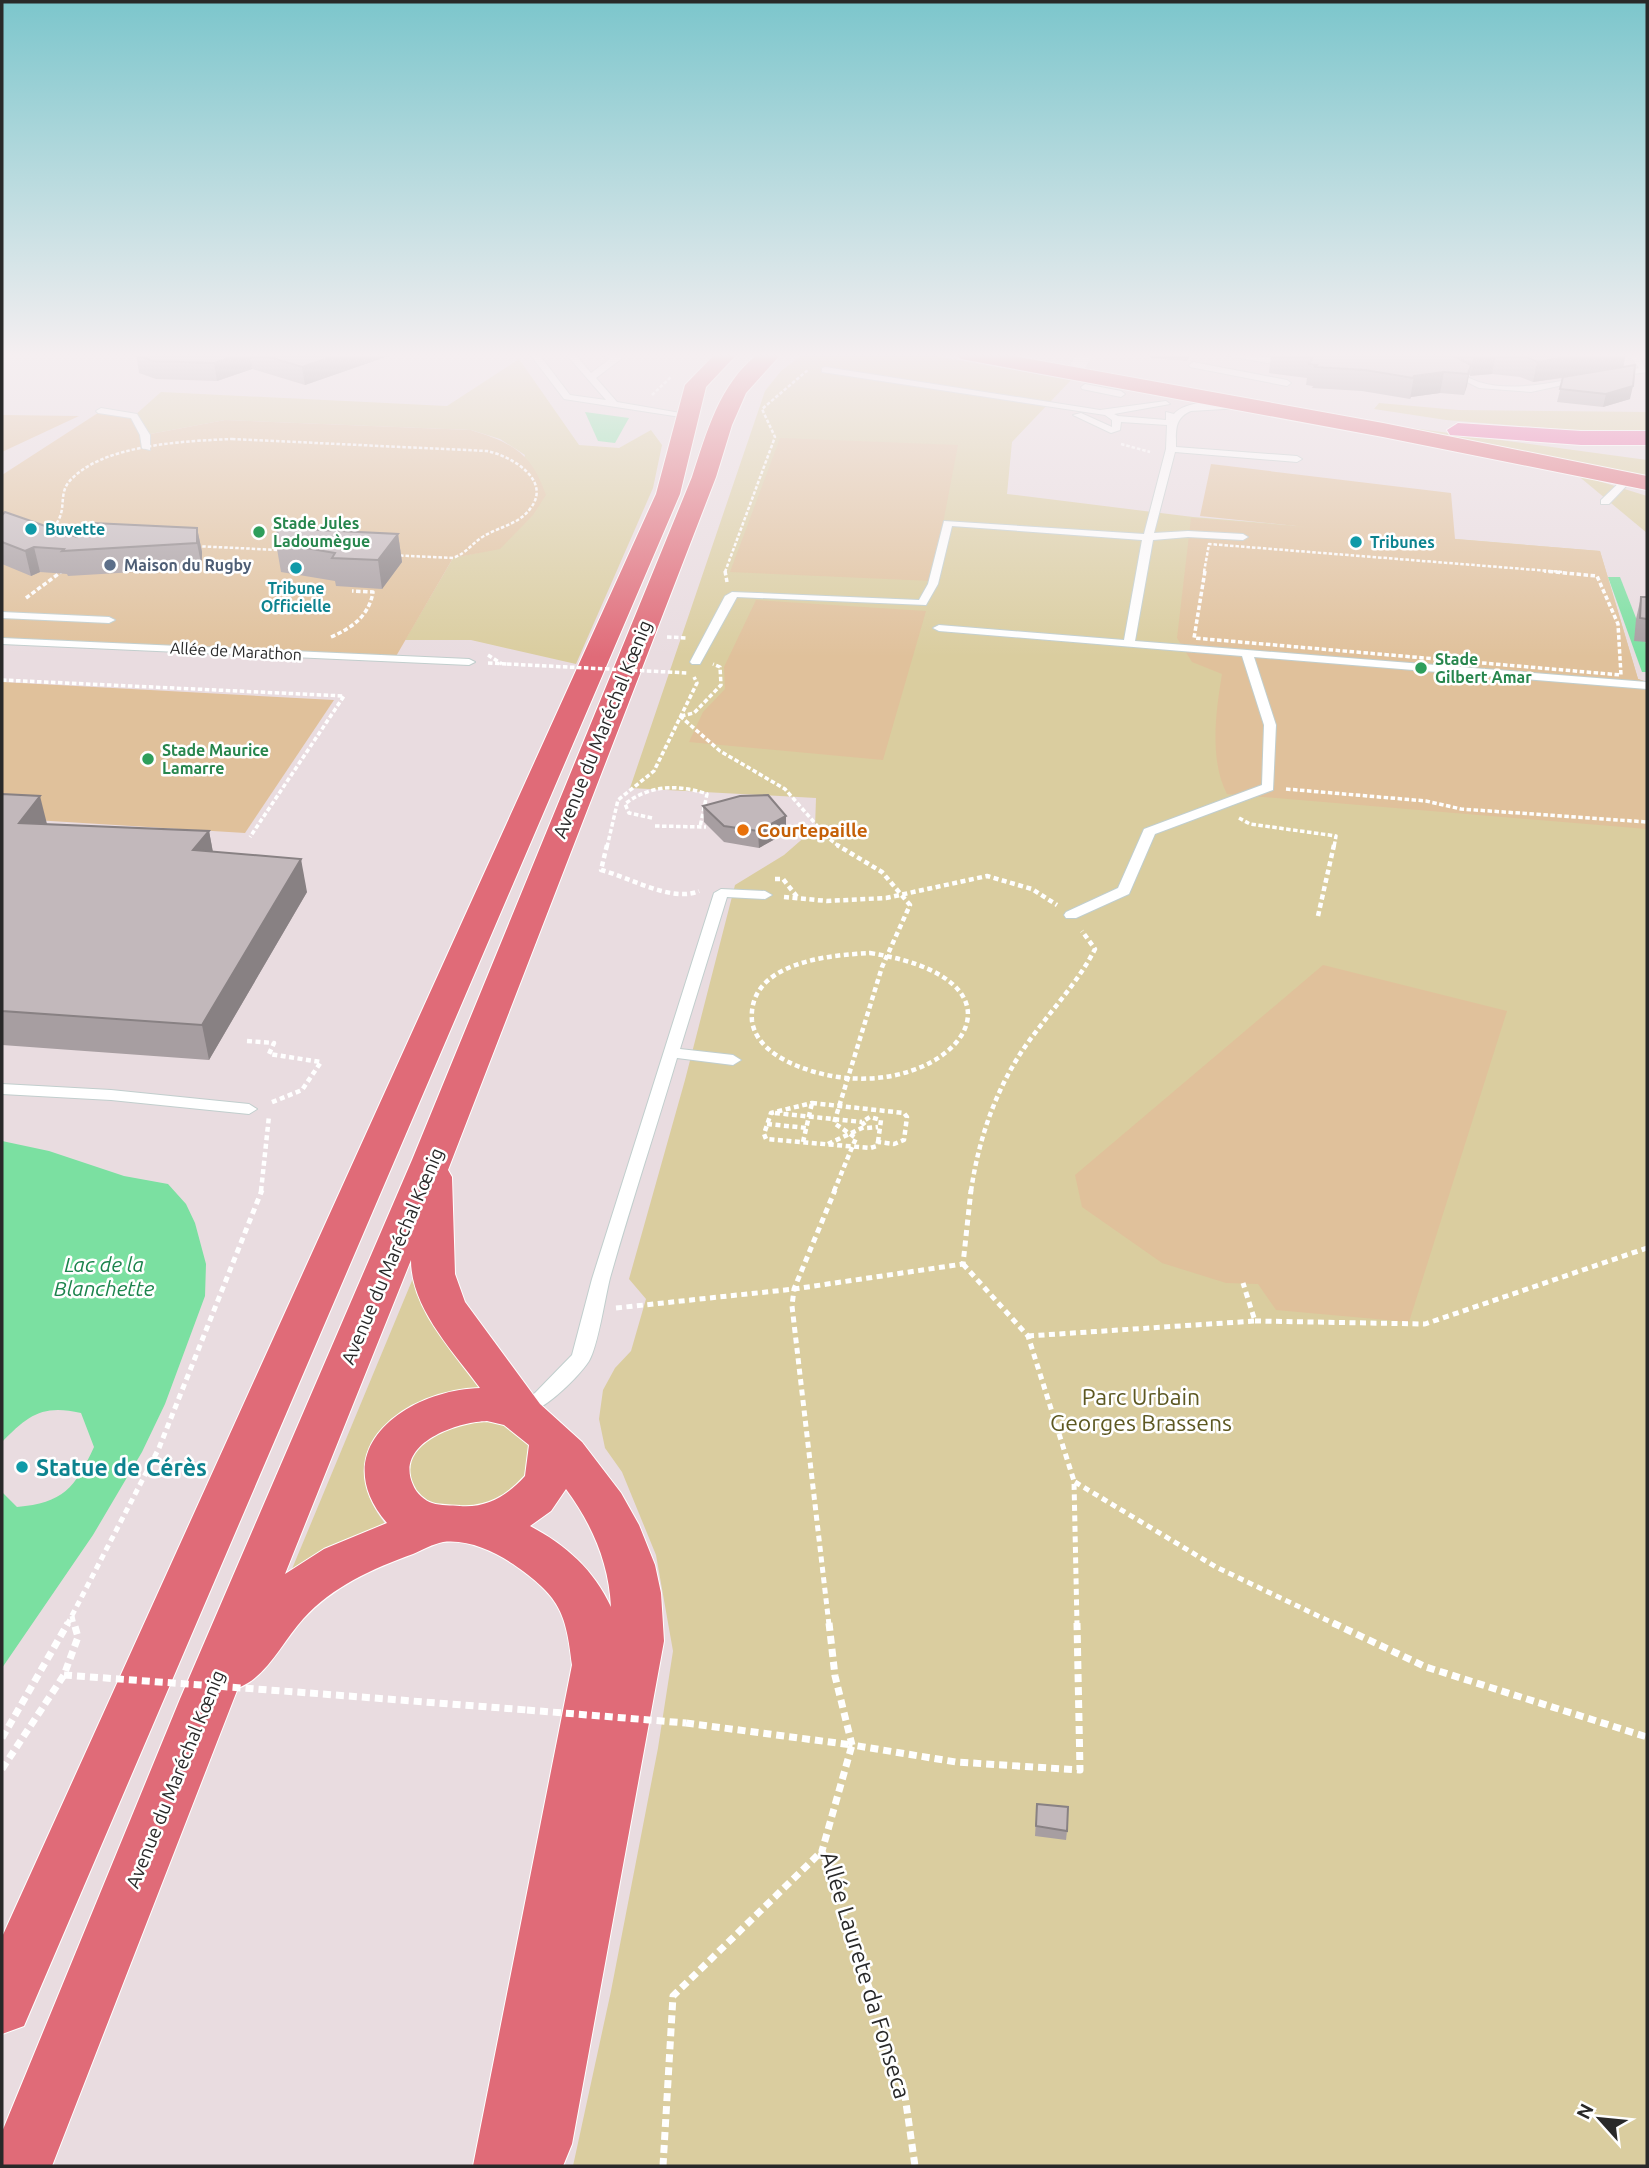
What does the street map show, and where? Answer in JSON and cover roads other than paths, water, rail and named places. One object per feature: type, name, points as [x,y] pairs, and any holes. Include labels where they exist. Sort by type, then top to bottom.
[{"type":"main road","name":"Avenue du Maréchal Kœnig","points":[[2,2005],[668,494],[680,454]]},
{"type":"main road","name":"Avenue du Maréchal Kœnig","points":[[20,2166],[207,1699],[432,1160],[712,454]]},
{"type":"main road","points":[[1504,454],[1638,481]]},
{"type":"main road","points":[[207,1699],[292,1597],[327,1570],[362,1552],[456,1526],[501,1520],[524,1508],[541,1492],[553,1464],[555,1455],[535,1424],[445,1306],[433,1274],[432,1160]]},
{"type":"main road","points":[[505,2166],[598,1665],[591,1617],[565,1576],[529,1549],[412,1515],[395,1500],[387,1481],[388,1460],[399,1440],[418,1423],[442,1410],[496,1404],[535,1424],[586,1476],[610,1512],[635,1586],[638,1641],[567,2013],[540,2144],[531,2166]]},
{"type":"main road","points":[[2,1936],[96,1793]]},
{"type":"lane","points":[[1129,643],[1148,537],[1170,454]]},
{"type":"lane","points":[[1236,454],[1297,459]]},
{"type":"lane","points":[[1605,502],[1638,481]]},
{"type":"lane","points":[[697,661],[730,596],[744,593],[922,603],[933,584],[948,523],[1148,537],[1188,534],[1243,537]]},
{"type":"lane","points":[[2,615],[110,620]]},
{"type":"lane","points":[[939,628],[1647,686]]},
{"type":"lane","name":"Allée de Marathon","points":[[2,641],[470,662]]},
{"type":"lane","points":[[1071,915],[1124,891],[1149,832],[1268,787],[1270,725],[1247,653]]},
{"type":"lane","points":[[535,1424],[542,1398],[581,1358],[721,893],[765,895]]},
{"type":"lane","points":[[671,1053],[733,1060]]},
{"type":"lane","points":[[2,1089],[111,1095],[248,1109]]},
{"type":"water","points":[[1608,577],[1620,577],[1647,646],[1647,672],[1642,672]]},
{"type":"water","name":"Lac de la Blanchette","points":[[2,1141],[49,1151],[124,1176],[168,1184],[186,1204],[195,1223],[206,1264],[205,1296],[165,1404],[142,1452],[93,1535],[2,1668],[2,1492],[17,1507],[46,1502],[57,1497],[73,1483],[94,1447],[81,1413],[56,1410],[46,1411],[28,1419],[2,1442]]},
{"type":"place","name":"Buvette","points":[[31,529]]},
{"type":"place","name":"Stade Jules Ladoumègue","points":[[259,532]]},
{"type":"place","name":"Tribunes","points":[[1356,542]]},
{"type":"place","name":"Maison du Rugby","points":[[110,565]]},
{"type":"place","name":"Tribune Officielle","points":[[296,568]]},
{"type":"place","name":"Stade Gilbert Amar","points":[[1421,668]]},
{"type":"place","name":"Stade Maurice Lamarre","points":[[148,759]]},
{"type":"place","name":"Courtepaille","points":[[743,830]]},
{"type":"place","name":"Statue de Cérès","points":[[22,1467]]},
{"type":"park label","name":"Parc Urbain Georges Brassens","points":[[1141,1409]]}]
